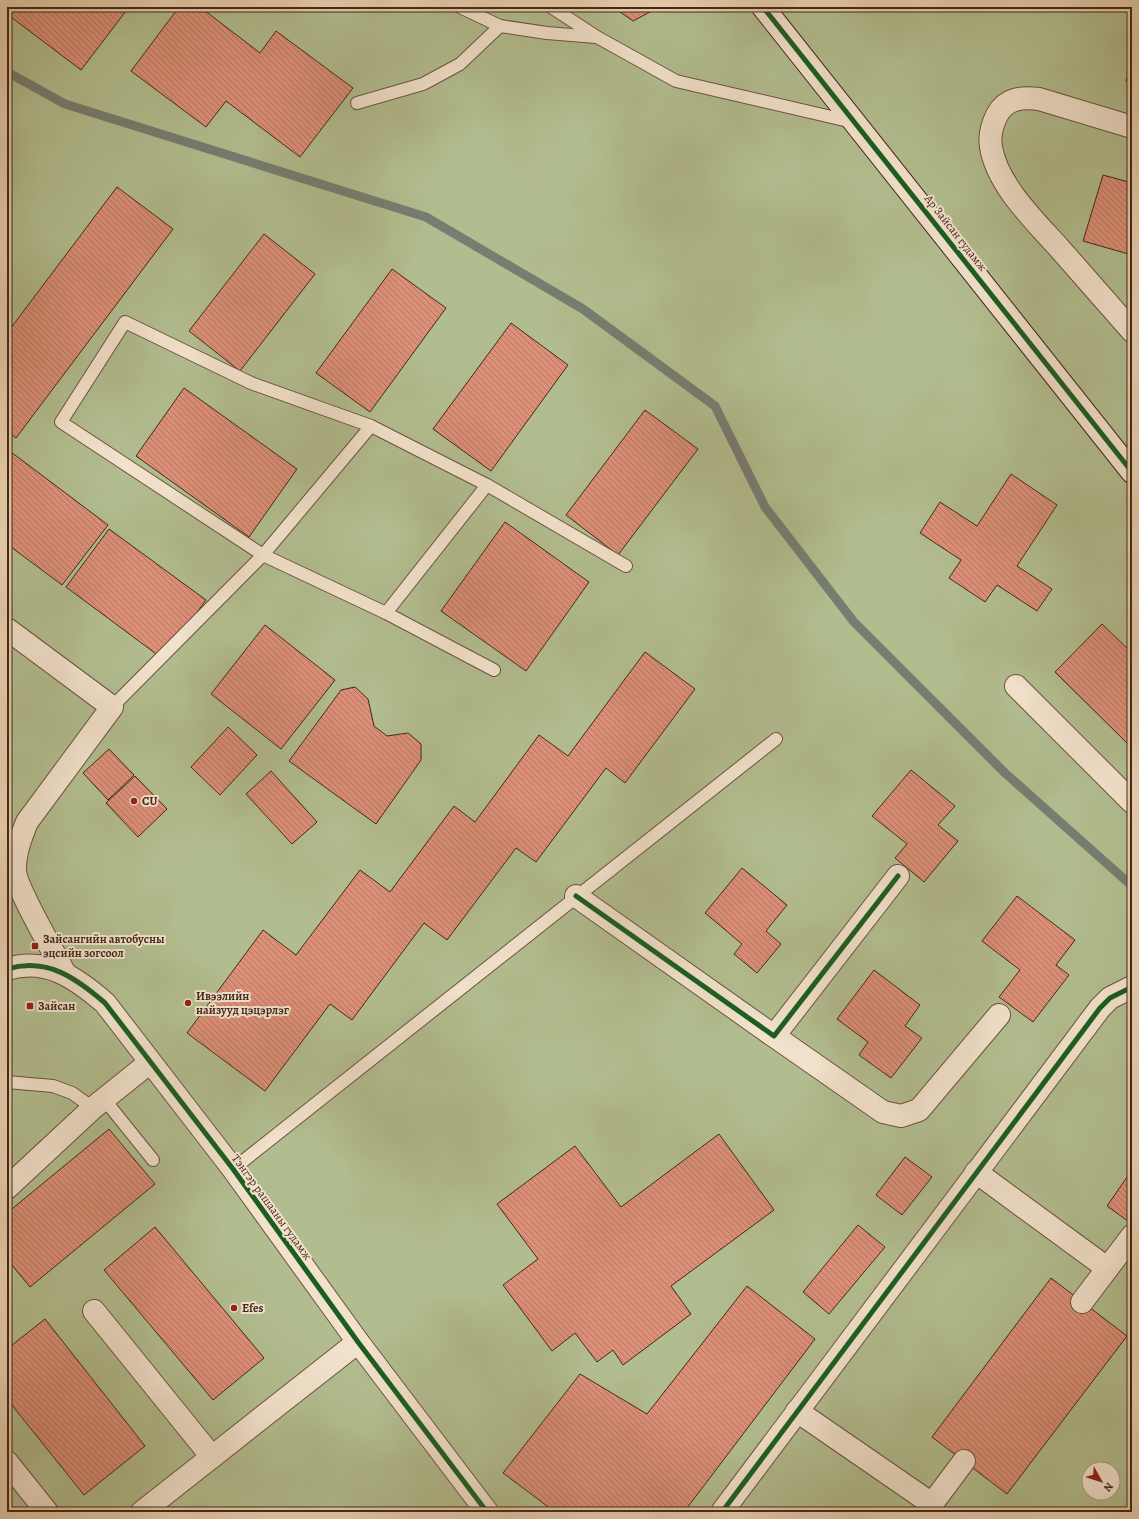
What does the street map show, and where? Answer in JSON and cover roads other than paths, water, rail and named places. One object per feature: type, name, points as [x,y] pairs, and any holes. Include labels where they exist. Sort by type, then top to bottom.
[{"type":"street","name":"Ар Зайсан гудамж","points":[[763,7],[1129,463]]},
{"type":"street","points":[[1132,127],[1039,99],[1018,98],[1004,106],[992,124],[990,135],[994,158],[1001,173],[1026,210],[1132,331]]},
{"type":"street","points":[[7,629],[112,707],[27,822],[18,842],[14,871],[22,892],[64,972]]},
{"type":"street","points":[[1016,686],[1132,802]]},
{"type":"street","points":[[774,1036],[898,876]]},
{"type":"street","points":[[576,896],[883,1112],[901,1116],[919,1110],[999,1015]]},
{"type":"street","name":"Тэнгэр рашааны гудамж","points":[[7,969],[34,965],[64,972],[86,987],[105,1003],[149,1063],[233,1169],[358,1342],[487,1512]]},
{"type":"street","points":[[722,1512],[1104,1003],[1117,994],[1132,987]]},
{"type":"street","points":[[7,1188],[98,1104],[149,1063]]},
{"type":"street","points":[[976,1172],[1107,1268]]},
{"type":"street","points":[[1082,1302],[1132,1236]]},
{"type":"street","points":[[94,1311],[212,1457]]},
{"type":"street","points":[[142,1512],[358,1342]]},
{"type":"street","points":[[797,1411],[929,1508],[964,1461]]},
{"type":"street","points":[[7,1462],[47,1512]]},
{"type":"lane","points":[[460,7],[500,26],[597,38]]},
{"type":"lane","points":[[551,7],[597,38],[676,81],[857,123]]},
{"type":"lane","points":[[357,103],[423,84],[460,64],[500,26]]},
{"type":"lane","points":[[494,670],[386,613],[263,555],[61,422],[125,322],[251,383],[371,426],[487,485],[626,566]]},
{"type":"lane","points":[[112,707],[263,555],[371,426]]},
{"type":"lane","points":[[386,613],[487,485]]},
{"type":"lane","points":[[233,1169],[776,739]]},
{"type":"lane","points":[[7,1082],[53,1086],[98,1104],[153,1160]]},
{"type":"waterway","points":[[7,72],[65,104],[426,217],[583,309],[715,406],[765,507],[854,622],[1005,773],[1132,886]]},
{"type":"place","name":"CU","points":[[134,801]]},
{"type":"place","name":"Зайсангийн автобусны эцсийн зогсоол","points":[[35,946]]},
{"type":"place","name":"Ивээлийн найзууд цэцэрлэг","points":[[188,1003]]},
{"type":"place","name":"Зайсан","points":[[30,1006]]},
{"type":"place","name":"Efes","points":[[234,1308]]}]
